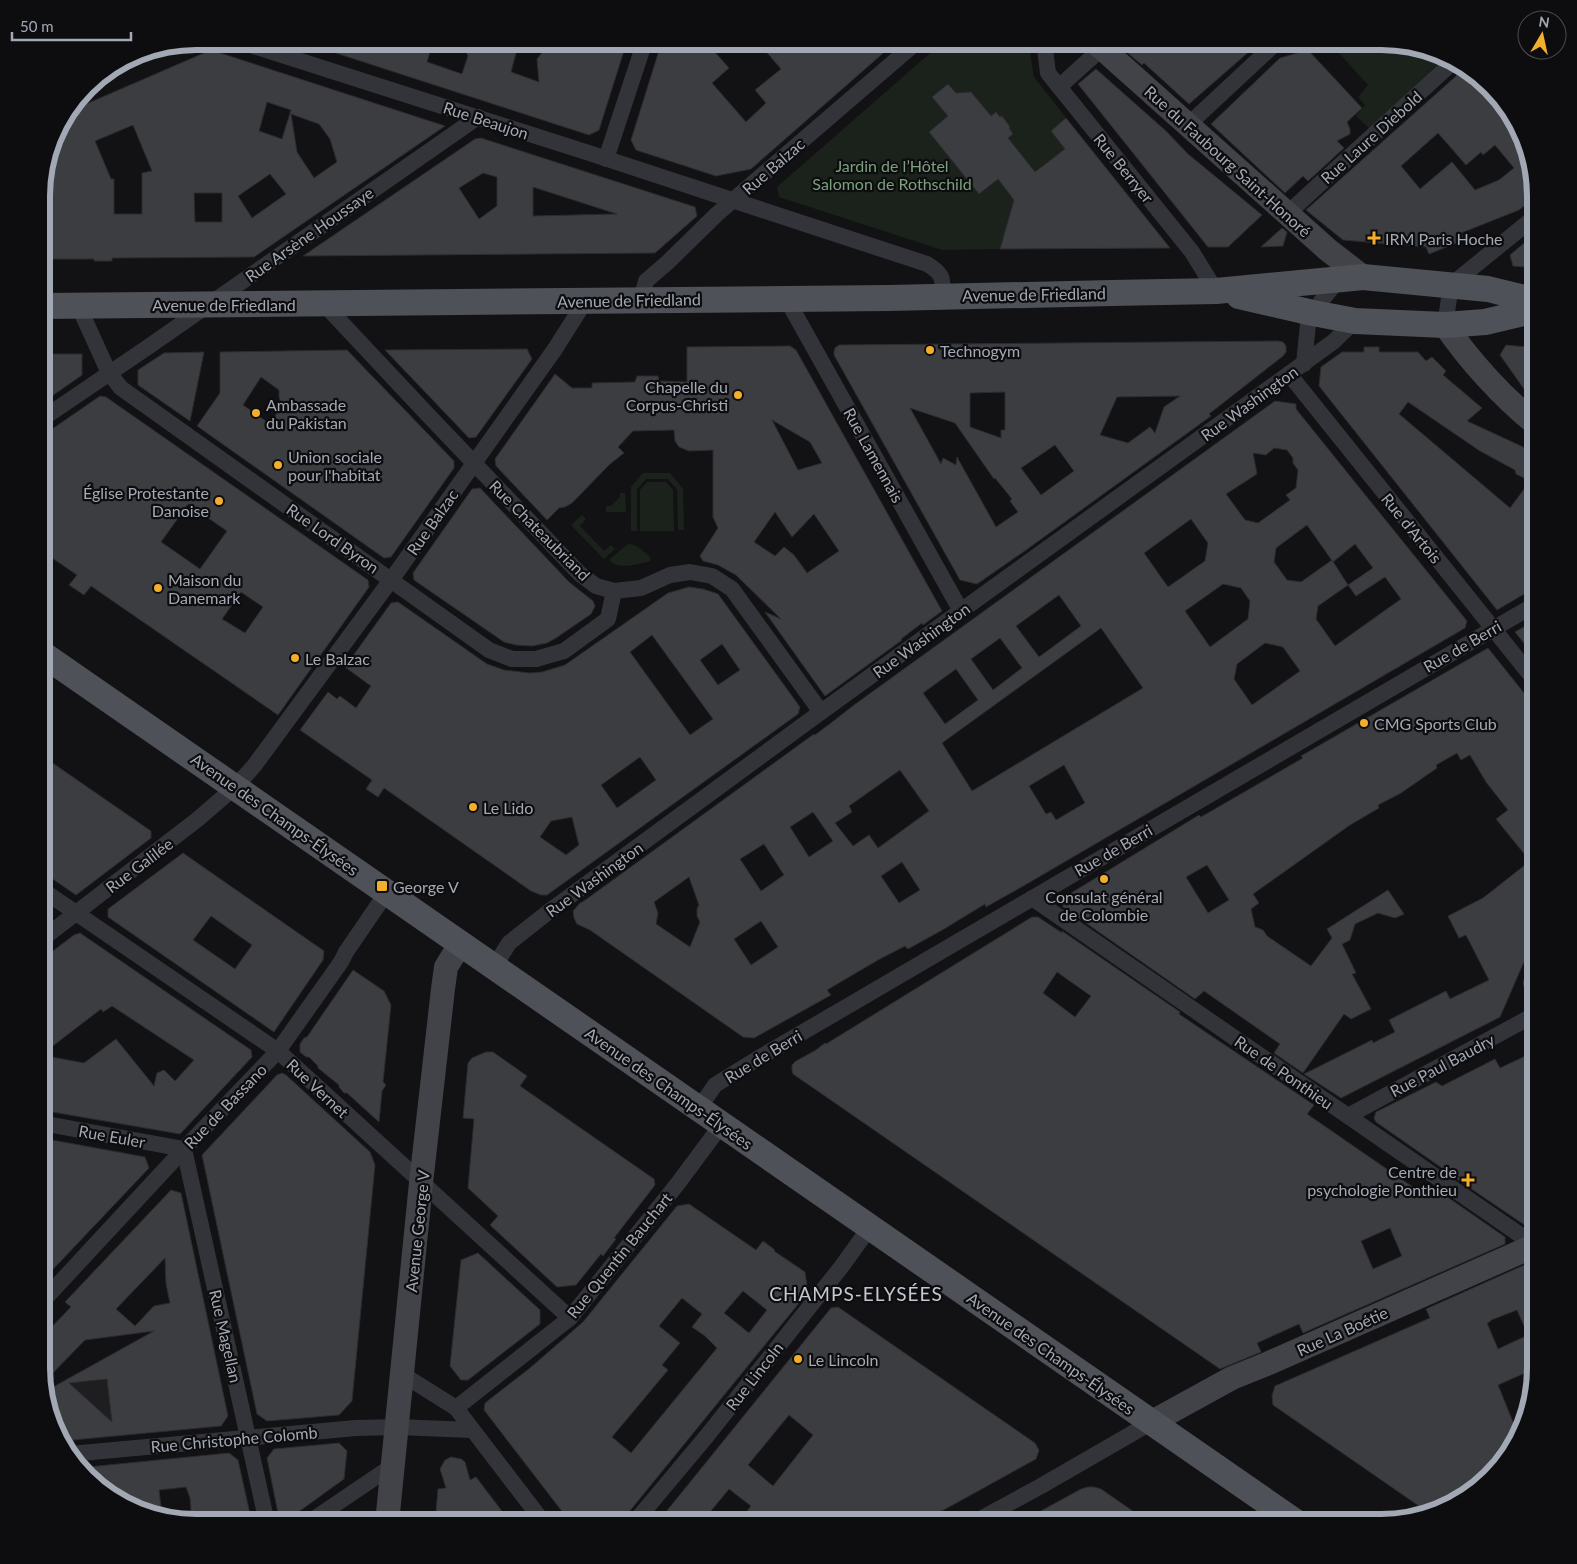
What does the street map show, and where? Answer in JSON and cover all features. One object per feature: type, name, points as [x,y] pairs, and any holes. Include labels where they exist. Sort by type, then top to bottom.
[{"type":"main road","name":"Avenue de Friedland","points":[[50,306],[889,298],[1216,291],[1351,278],[1488,289],[1527,299]]},
{"type":"main road","name":"Avenue de Friedland","points":[[1216,291],[1355,321],[1445,324],[1485,322],[1527,312]]},
{"type":"main road","name":"Avenue des Champs-Élysées","points":[[50,659],[1284,1514]]},
{"type":"street","name":"Rue Beaujon","points":[[266,50],[927,264],[937,270],[942,277],[942,296]]},
{"type":"street","points":[[606,159],[642,50]]},
{"type":"street","name":"Rue Balzac","points":[[641,300],[646,281],[734,200],[909,50]]},
{"type":"street","name":"Rue Berryer","points":[[1045,50],[1048,73],[1192,252],[1216,291]]},
{"type":"street","points":[[1059,86],[1093,50]]},
{"type":"street","name":"Rue du Faubourg Saint-Honoré","points":[[1104,50],[1328,250],[1351,278]]},
{"type":"street","points":[[1188,125],[1268,50]]},
{"type":"street","name":"Rue Laure Diebold","points":[[1287,214],[1448,67]]},
{"type":"street","name":"Rue Arsène Houssaye","points":[[50,414],[478,117]]},
{"type":"street","points":[[1527,223],[1451,285],[1445,324],[1460,347],[1527,416]]},
{"type":"street","points":[[1304,364],[1308,324],[1313,313],[1322,300],[1351,278]]},
{"type":"street","name":"Rue Lamennais","points":[[786,298],[961,611]]},
{"type":"street","name":"Rue Balzac","points":[[235,787],[254,766],[391,579],[555,348],[586,300]]},
{"type":"street","name":"Rue Chateaubriand","points":[[323,303],[580,574],[596,586],[614,591],[641,588],[670,575],[690,572],[712,576],[732,589],[821,712]]},
{"type":"street","name":"Rue Lord Byron","points":[[78,305],[109,374],[121,388],[489,650],[512,659],[536,659],[564,651],[608,619],[614,591]]},
{"type":"street","name":"Rue Washington","points":[[494,967],[509,943],[547,913],[821,712],[1304,364],[1333,342],[1355,321]]},
{"type":"street","name":"Rue d'Artois","points":[[1289,374],[1527,671]]},
{"type":"street","name":"Rue de Berri","points":[[699,1108],[715,1085],[728,1077],[1527,609]]},
{"type":"street","name":"Rue Galilée","points":[[50,933],[198,820],[235,787]]},
{"type":"street","name":"Rue de Bassano","points":[[50,1293],[278,1051],[341,962],[387,892]]},
{"type":"street","name":"Rue Vernet","points":[[50,895],[278,1051],[570,1318]]},
{"type":"street","name":"Rue de Ponthieu","points":[[1032,898],[1527,1240]]},
{"type":"street","name":"Avenue George V","points":[[388,1514],[421,1183],[445,971],[461,943]]},
{"type":"street","name":"Rue Paul Baudry","points":[[1348,1116],[1527,1019]]},
{"type":"street","name":"Rue Quentin Bauchart","points":[[456,1408],[570,1318],[684,1176],[722,1124]]},
{"type":"street","name":"Rue Euler","points":[[50,1125],[184,1150]]},
{"type":"street","name":"Rue Magellan","points":[[184,1150],[265,1514]]},
{"type":"street","name":"Rue Lincoln","points":[[642,1514],[706,1437],[842,1266],[870,1227]]},
{"type":"street","name":"Rue La Boétie","points":[[1152,1422],[1232,1378],[1527,1250]]},
{"type":"street","points":[[402,1374],[456,1408],[537,1514]]},
{"type":"street","points":[[990,1514],[1152,1422]]},
{"type":"street","name":"Rue Christophe Colomb","points":[[78,1453],[356,1428],[397,1427],[472,1430]]},
{"type":"street","points":[[321,1514],[392,1466]]},
{"type":"shaded area","points":[[118,1351],[125,1435],[73,1439],[68,1379]]},
{"type":"green space","name":"Jardin de l’Hôtel Salomon de Rothschild","points":[[934,50],[1030,50],[1034,77],[1090,148],[1012,209],[1000,249],[942,250],[779,197],[777,187]]},
{"type":"green space","points":[[1336,50],[1400,51],[1439,62],[1370,129],[1356,116],[1365,105],[1358,97],[1368,85]]},
{"type":"green space","points":[[643,473],[670,473],[683,489],[684,530],[678,530],[677,489],[668,479],[646,479],[637,489],[637,531],[631,531],[631,487]]},
{"type":"green space","points":[[647,482],[666,482],[673,490],[674,531],[640,531],[640,490]]},
{"type":"green space","points":[[620,493],[625,493],[626,512],[606,512],[606,506],[611,506],[620,497]]},
{"type":"green space","points":[[582,515],[586,519],[580,526],[604,551],[611,545],[615,549],[604,559],[571,525]]},
{"type":"green space","points":[[628,544],[640,548],[651,560],[628,566],[614,564],[610,561]]},
{"type":"building","points":[[211,50],[445,126],[254,257],[112,258],[112,261],[94,261],[94,259],[50,259],[51,177],[61,140],[70,123],[81,106]],"holes":[[[267,102],[291,110],[282,139],[259,131]],[[291,114],[319,124],[330,139],[337,162],[314,178],[297,152]],[[133,125],[152,171],[142,173],[142,214],[114,214],[114,179],[111,179],[95,141]],[[270,174],[286,194],[252,218],[238,196]],[[194,193],[222,193],[222,222],[195,222]]]},
{"type":"building","points":[[327,50],[430,50],[427,62],[462,74],[468,56],[465,50],[513,50],[516,53],[511,72],[539,82],[537,59],[542,50],[624,50],[599,130],[589,135]]},
{"type":"building","points":[[659,50],[713,50],[729,68],[712,83],[746,122],[766,103],[755,90],[781,69],[765,50],[887,50],[751,169],[716,176],[636,150],[631,140]]},
{"type":"building","points":[[1124,50],[1251,50],[1189,104],[1144,63],[1142,65]]},
{"type":"building","points":[[1308,50],[1362,108],[1347,122],[1350,134],[1337,141],[1344,148],[1308,181],[1303,176],[1285,193],[1211,124],[1280,58]]},
{"type":"building","points":[[1096,69],[1166,131],[1188,154],[1262,215],[1228,247],[1208,247],[1078,84]]},
{"type":"building","points":[[1459,73],[1470,80],[1497,107],[1512,132],[1519,149],[1526,177],[1527,203],[1519,210],[1461,233],[1464,240],[1429,254],[1426,247],[1343,240],[1306,210]],"holes":[[[1438,133],[1466,165],[1481,152],[1483,155],[1495,145],[1514,168],[1499,180],[1475,190],[1452,162],[1420,189],[1401,166]]]},
{"type":"building","points":[[948,84],[956,93],[971,92],[991,116],[996,112],[1000,117],[1002,116],[1013,134],[1008,138],[1035,172],[1065,149],[1051,131],[1066,118],[1170,248],[1000,249],[1014,200],[998,179],[979,194],[929,132],[948,116],[932,97]]},
{"type":"building","points":[[481,138],[695,207],[697,216],[655,253],[303,256],[475,139]],"holes":[[[483,173],[497,177],[497,206],[479,219],[459,188]],[[533,187],[617,214],[533,216]]]},
{"type":"building","points":[[1282,228],[1287,232],[1283,246],[1261,247]]},
{"type":"building","points":[[1527,241],[1527,267],[1513,266],[1510,255]]},
{"type":"building","points":[[1278,341],[1283,342],[1286,346],[1286,352],[1209,414],[1211,416],[977,584],[960,580],[834,355],[835,348],[839,345]],"holes":[[[1005,392],[1005,430],[1001,430],[1001,438],[970,427],[970,393]],[[1180,396],[1164,407],[1155,433],[1150,427],[1128,443],[1100,435],[1117,397]],[[910,408],[955,423],[994,479],[1012,499],[1010,501],[1018,512],[996,527],[957,457],[956,465],[943,458],[941,464]],[[1055,445],[1074,471],[1041,495],[1021,468]]]},
{"type":"building","points":[[1506,345],[1527,347],[1527,393],[1500,355]]},
{"type":"building","points":[[790,346],[796,350],[942,611],[923,625],[922,623],[902,640],[825,696],[765,612],[781,619],[736,575],[718,565],[703,561],[700,556],[718,528],[713,517],[713,450],[689,451],[679,447],[675,441],[674,430],[633,431],[618,447],[624,453],[610,464],[572,503],[559,508],[547,520],[496,466],[495,459],[555,374],[572,388],[592,388],[592,383],[635,382],[637,376],[658,376],[659,381],[687,382],[687,347]],"holes":[[[772,420],[810,442],[822,463],[798,470]],[[775,512],[792,537],[814,514],[839,551],[807,573],[794,555],[784,547],[775,556],[754,542]]]},
{"type":"building","points":[[1364,347],[1379,347],[1379,352],[1418,352],[1426,361],[1432,357],[1446,371],[1443,375],[1482,408],[1467,421],[1527,449],[1527,480],[1516,474],[1515,470],[1480,451],[1408,402],[1399,414],[1510,508],[1527,485],[1527,592],[1497,610],[1319,386],[1321,367],[1342,352],[1364,352]]},
{"type":"building","points":[[527,349],[532,359],[476,437],[469,438],[385,350]]},
{"type":"building","points":[[347,350],[454,461],[454,468],[391,557],[384,558],[197,426],[220,393],[220,352]],"holes":[[[261,377],[279,390],[282,405],[270,424],[243,405]]]},
{"type":"building","points":[[204,352],[190,421],[138,385],[138,370],[164,353]]},
{"type":"building","points":[[50,354],[82,354],[82,375],[50,397]]},
{"type":"building","points":[[100,396],[106,397],[368,580],[369,587],[278,715],[91,586],[84,595],[69,585],[77,575],[50,556],[50,430]],"holes":[[[188,504],[227,531],[200,569],[161,542]],[[241,592],[263,607],[245,633],[222,619]]]},
{"type":"building","points":[[1275,401],[1296,404],[1296,409],[1467,621],[1465,628],[1025,885],[986,907],[985,904],[908,949],[905,946],[878,960],[827,990],[831,995],[754,1038],[743,1037],[590,930],[577,924],[573,911],[580,903]],"holes":[[[1274,448],[1287,450],[1298,470],[1296,488],[1286,495],[1290,500],[1258,523],[1245,520],[1226,494],[1257,474],[1253,453],[1266,455]],[[1191,519],[1208,543],[1205,561],[1168,587],[1144,553]],[[1307,525],[1332,560],[1301,582],[1287,580],[1274,562],[1276,548]],[[1355,544],[1373,568],[1348,585],[1333,562]],[[1385,577],[1401,599],[1335,646],[1316,619],[1318,606],[1348,585],[1356,596]],[[1223,584],[1241,588],[1250,601],[1248,619],[1210,647],[1185,611]],[[1059,595],[1081,626],[1039,657],[1016,626]],[[1101,628],[1143,688],[972,791],[942,743]],[[1000,638],[1022,668],[993,690],[971,659]],[[1265,643],[1283,647],[1300,671],[1252,705],[1234,679],[1237,664]],[[956,669],[978,700],[945,724],[923,693]],[[1064,765],[1085,803],[1056,820],[1051,812],[1046,814],[1029,786]],[[900,770],[929,811],[878,848],[869,835],[853,846],[835,823],[852,812],[849,806]],[[813,812],[833,841],[809,857],[790,827]],[[764,844],[784,875],[761,891],[740,859]],[[902,862],[920,890],[899,903],[881,876]],[[689,877],[699,905],[697,916],[700,922],[690,947],[656,924],[658,913],[654,902]],[[761,921],[778,947],[751,965],[734,939]]]},
{"type":"building","points":[[480,488],[569,582],[593,601],[595,606],[591,614],[547,643],[532,646],[504,642],[414,580],[413,573],[472,489]]},
{"type":"building","points":[[689,587],[718,594],[800,707],[798,714],[547,895],[531,891],[384,788],[378,797],[366,789],[372,780],[300,730],[328,692],[337,699],[340,696],[356,708],[371,686],[345,667],[391,603],[398,602],[487,664],[504,670],[530,673],[542,672],[565,665],[668,593]],"holes":[[[652,635],[713,719],[690,735],[630,652]],[[722,644],[740,670],[718,685],[700,660]],[[640,757],[656,780],[617,808],[601,785]],[[572,817],[579,845],[566,855],[540,837],[551,821]]]},
{"type":"building","points":[[1527,625],[1527,647],[1515,632]]},
{"type":"building","points":[[1488,648],[1527,697],[1527,857],[1496,819],[1508,810],[1486,782],[1470,755],[1461,760],[1457,753],[1436,765],[1437,768],[1401,793],[1378,805],[1379,808],[1350,825],[1253,894],[1259,903],[1251,909],[1255,927],[1263,930],[1267,936],[1311,966],[1332,938],[1327,929],[1388,890],[1404,914],[1395,918],[1378,913],[1355,924],[1350,940],[1342,944],[1356,973],[1352,974],[1371,1009],[1351,1019],[1344,1014],[1303,1073],[1274,1053],[1280,1044],[1204,991],[1195,999],[1063,907],[1063,898],[1199,815],[1201,817],[1303,758],[1301,756]],"holes":[[[1207,865],[1229,900],[1208,913],[1186,877]]]},
{"type":"building","points":[[50,761],[151,831],[151,838],[76,895],[50,877]]},
{"type":"building","points":[[183,853],[324,951],[323,960],[274,1032],[108,917],[108,909]],"holes":[[[211,916],[252,945],[235,969],[193,940]]]},
{"type":"building","points":[[1527,863],[1527,955],[1500,1017],[1341,1098],[1304,1074],[1372,1040],[1373,1043],[1395,1032],[1389,1020],[1446,991],[1450,999],[1489,980],[1466,935],[1459,938],[1448,916],[1483,898]]},
{"type":"building","points":[[1032,917],[1038,917],[1062,933],[1062,931],[1180,1012],[1179,1014],[1314,1105],[1307,1114],[1423,1194],[1430,1185],[1505,1237],[1505,1244],[1303,1333],[1299,1324],[1257,1343],[1261,1352],[1220,1369],[793,1074],[792,1065],[796,1061]],"holes":[[[1057,972],[1091,996],[1075,1017],[1043,993]],[[1390,1228],[1402,1256],[1373,1269],[1361,1241]]]},
{"type":"building","points":[[80,933],[251,1050],[252,1057],[180,1134],[50,1112],[50,1057],[84,1063],[116,1039],[154,1086],[157,1073],[164,1070],[175,1081],[194,1060],[112,1006],[103,1012],[101,1009],[50,1048],[50,953],[74,935]]},
{"type":"building","points":[[353,970],[384,991],[391,1005],[383,1082],[386,1085],[382,1091],[379,1122],[347,1093],[344,1093],[339,1085],[318,1068],[309,1057],[300,1052],[300,1044],[307,1037]]},
{"type":"building","points":[[486,1052],[493,1052],[527,1076],[520,1086],[654,1179],[655,1185],[614,1238],[616,1239],[576,1285],[557,1287],[490,1225],[498,1216],[468,1188],[474,1119],[463,1118],[468,1063],[472,1058]]},
{"type":"building","points":[[1527,1055],[1527,1227],[1442,1169],[1376,1122],[1374,1118],[1376,1112],[1436,1082],[1442,1086],[1495,1059],[1500,1068]]},
{"type":"building","points":[[282,1073],[370,1152],[375,1165],[352,1401],[339,1415],[267,1421],[257,1414],[202,1155],[277,1075]]},
{"type":"building","points":[[50,1140],[145,1157],[149,1168],[50,1272]]},
{"type":"building","points":[[171,1190],[181,1193],[228,1416],[221,1426],[70,1440],[61,1424],[51,1388],[154,1331],[85,1340],[50,1375],[50,1329],[71,1307],[65,1302]],"holes":[[[165,1258],[166,1284],[170,1303],[154,1306],[135,1326],[116,1309]],[[107,1379],[112,1422],[69,1383]]]},
{"type":"building","points":[[689,1204],[756,1250],[763,1241],[774,1251],[805,1272],[808,1292],[627,1514],[564,1514],[484,1410],[485,1403],[530,1368],[583,1322],[677,1206]],"holes":[[[743,1291],[767,1310],[749,1333],[724,1313]],[[682,1298],[702,1314],[692,1327],[717,1348],[631,1453],[612,1437],[668,1370],[662,1365],[680,1343],[659,1326]]]},
{"type":"building","points":[[478,1253],[540,1310],[540,1324],[468,1380],[461,1380],[450,1366],[461,1260]]},
{"type":"building","points":[[1527,1264],[1527,1333],[1517,1310],[1487,1323],[1498,1349],[1527,1335],[1527,1372],[1498,1385],[1513,1422],[1517,1420],[1516,1424],[1497,1457],[1477,1478],[1445,1499],[1421,1508],[1273,1405],[1272,1396],[1275,1386],[1430,1318],[1426,1309]]},
{"type":"building","points":[[838,1307],[1035,1443],[1039,1450],[1036,1459],[936,1514],[745,1514],[751,1506],[729,1489],[708,1514],[664,1514],[831,1308]],"holes":[[[789,1415],[813,1435],[773,1486],[748,1465]]]},
{"type":"building","points":[[339,1443],[347,1451],[344,1479],[296,1514],[278,1513],[267,1458],[274,1449]]},
{"type":"building","points":[[229,1453],[238,1460],[250,1514],[191,1514],[190,1498],[186,1487],[159,1490],[161,1509],[149,1506],[140,1503],[107,1484],[89,1467]]},
{"type":"building","points":[[451,1457],[465,1462],[470,1480],[476,1477],[504,1514],[436,1514],[438,1489],[446,1488],[440,1469],[445,1460]]},
{"type":"building","points":[[1094,1487],[1101,1489],[1137,1514],[1035,1514],[1081,1489]]},
{"type":"place","name":"IRM Paris Hoche","points":[[1374,238]]},
{"type":"place","name":"Technogym","points":[[930,350]]},
{"type":"place","name":"Chapelle du Corpus-Christi","points":[[738,395]]},
{"type":"place","name":"Ambassade du Pakistan","points":[[256,413]]},
{"type":"place","name":"Union sociale pour l'habitat","points":[[278,465]]},
{"type":"place","name":"Église Protestante Danoise","points":[[219,501]]},
{"type":"place","name":"Maison du Danemark","points":[[158,588]]},
{"type":"place","name":"Le Balzac","points":[[295,658]]},
{"type":"place","name":"CMG Sports Club","points":[[1364,723]]},
{"type":"place","name":"Le Lido","points":[[473,807]]},
{"type":"place","name":"Consulat général de Colombie","points":[[1104,879]]},
{"type":"place","name":"George V","points":[[382,886]]},
{"type":"place","name":"Centre de psychologie Ponthieu","points":[[1468,1180]]},
{"type":"place","name":"Le Lincoln","points":[[798,1359]]},
{"type":"district","name":"CHAMPS-ELYSÉES","points":[[856,1293]]}]
